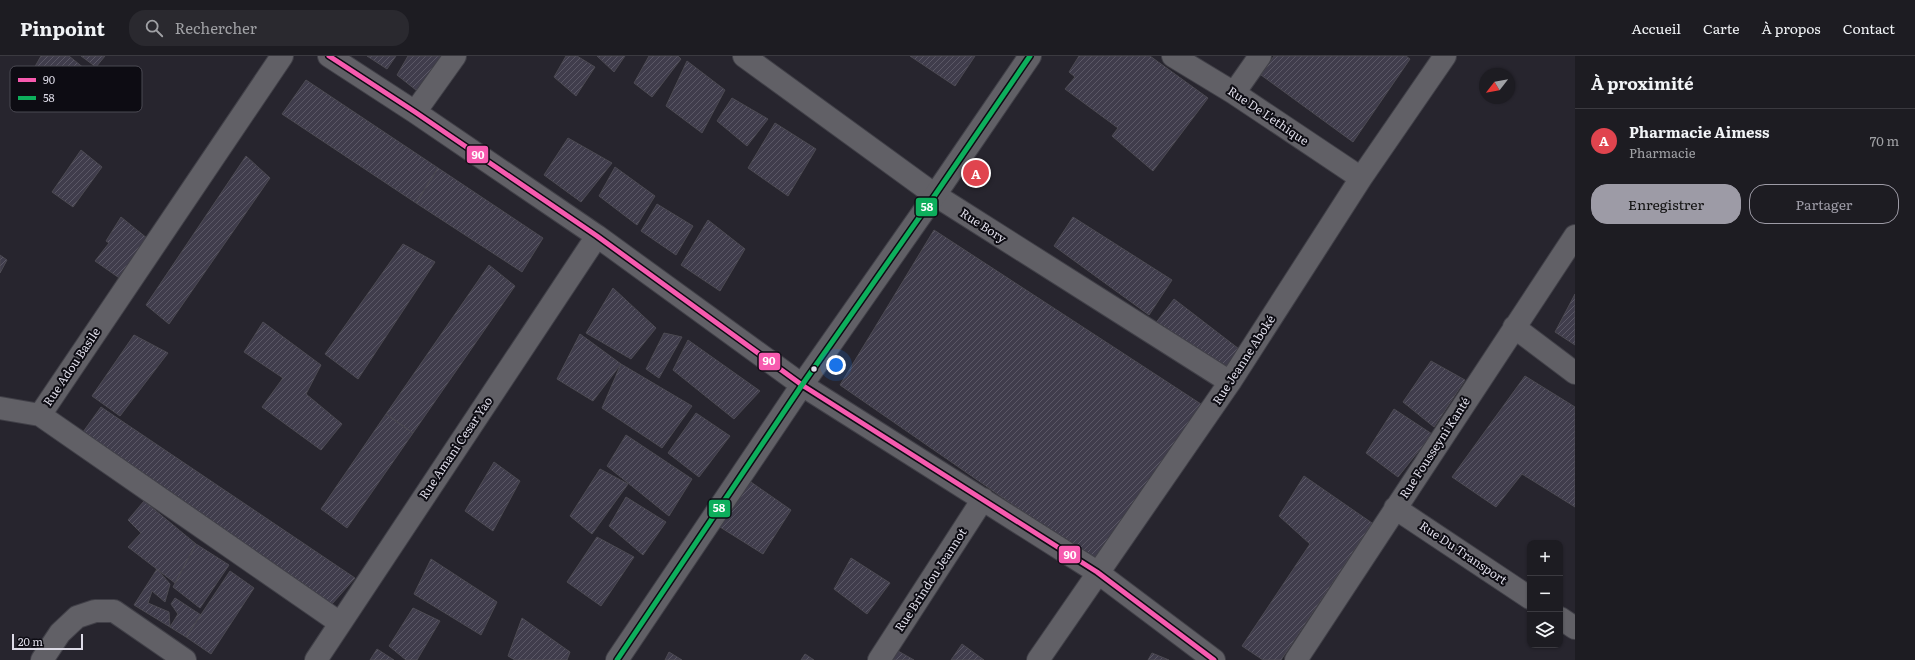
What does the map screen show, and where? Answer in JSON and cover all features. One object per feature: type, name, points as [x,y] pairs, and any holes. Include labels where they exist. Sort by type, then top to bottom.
[{"type":"street","name":"Rue Adou Basile","points":[[282,56],[40,415],[340,623]]},
{"type":"street","points":[[329,56],[416,112],[597,236],[802,385],[1097,572],[1214,660]]},
{"type":"street","points":[[416,112],[455,56]]},
{"type":"street","name":"Rue Bory","points":[[744,56],[935,195],[1230,382]]},
{"type":"street","points":[[617,660],[802,385],[1030,56]]},
{"type":"street","name":"Rue De L'ethique","points":[[1174,56],[1234,93],[1361,178]]},
{"type":"street","points":[[1234,93],[1260,56]]},
{"type":"street","name":"Rue Jeanne Aboké","points":[[1038,660],[1097,572],[1230,382],[1361,178],[1445,56]]},
{"type":"street","name":"Rue Amani Cesar Yao","points":[[316,660],[597,236]]},
{"type":"street","name":"Rue Fousseyni Kanté","points":[[1296,660],[1575,236]]},
{"type":"street","points":[[1514,327],[1575,373]]},
{"type":"street","points":[[0,408],[40,415]]},
{"type":"street","name":"Rue Brindou Jeannot","points":[[879,660],[983,499]]},
{"type":"street","name":"Rue Du Transport","points":[[1395,508],[1527,596]]},
{"type":"street","points":[[42,660],[60,633],[77,617],[95,611],[114,611],[185,660]]},
{"type":"street","points":[[1563,620],[1575,628]]},
{"type":"building","points":[[41,56],[69,56],[81,66],[35,66]]},
{"type":"building","points":[[81,56],[105,56],[97,66]]},
{"type":"building","points":[[367,56],[396,56],[387,69]]},
{"type":"building","points":[[408,56],[447,56],[421,94],[397,75]]},
{"type":"building","points":[[566,56],[577,56],[595,67],[576,96],[554,77]]},
{"type":"building","points":[[597,56],[625,56],[614,72]]},
{"type":"building","points":[[649,56],[678,56],[681,59],[652,97],[634,83]]},
{"type":"building","points":[[910,56],[975,56],[955,86]]},
{"type":"building","points":[[1079,56],[1150,56],[1208,98],[1153,171],[1112,136],[1118,128],[1065,89],[1075,77],[1069,72]]},
{"type":"building","points":[[1274,56],[1406,56],[1410,59],[1353,142],[1261,75]]},
{"type":"building","points":[[687,61],[725,90],[702,133],[666,106]]},
{"type":"building","points":[[306,80],[438,168],[416,203],[282,114]]},
{"type":"building","points":[[732,98],[768,119],[747,146],[717,121]]},
{"type":"building","points":[[775,123],[816,149],[788,196],[748,168]]},
{"type":"building","points":[[568,138],[612,163],[581,202],[544,175]]},
{"type":"building","points":[[81,150],[102,167],[73,207],[52,192]]},
{"type":"building","points":[[246,156],[270,178],[169,324],[146,305]]},
{"type":"building","points":[[615,167],[655,196],[637,225],[599,196]]},
{"type":"building","points":[[438,168],[543,238],[522,272],[416,203]]},
{"type":"building","points":[[657,204],[693,226],[676,255],[641,231]]},
{"type":"building","points":[[121,217],[153,243],[125,282],[95,261],[109,243],[106,241]]},
{"type":"building","points":[[1073,217],[1172,280],[1149,315],[1054,246]]},
{"type":"building","points":[[708,220],[745,249],[720,291],[681,265]]},
{"type":"building","points":[[934,230],[1204,406],[1093,560],[840,385]]},
{"type":"building","points":[[403,244],[435,262],[358,379],[325,354]]},
{"type":"building","points":[[0,255],[7,260],[0,273]]},
{"type":"building","points":[[489,265],[515,286],[413,433],[386,414]]},
{"type":"building","points":[[613,288],[656,328],[631,359],[586,333]]},
{"type":"building","points":[[1575,294],[1575,345],[1555,332]]},
{"type":"building","points":[[1174,299],[1239,349],[1222,377],[1152,328]]},
{"type":"building","points":[[263,322],[321,365],[306,394],[342,424],[321,450],[262,407],[283,378],[244,352]]},
{"type":"building","points":[[664,333],[682,337],[659,378],[646,369]]},
{"type":"building","points":[[580,334],[621,364],[593,401],[557,379]]},
{"type":"building","points":[[134,335],[168,353],[120,416],[92,396]]},
{"type":"building","points":[[688,340],[760,391],[734,419],[673,370]]},
{"type":"building","points":[[1431,361],[1465,380],[1434,427],[1403,402]]},
{"type":"building","points":[[621,364],[692,406],[662,448],[602,408]]},
{"type":"building","points":[[1525,376],[1575,407],[1575,507],[1522,474],[1496,507],[1452,477]]},
{"type":"building","points":[[101,407],[355,578],[332,604],[83,432]]},
{"type":"building","points":[[1394,409],[1432,434],[1398,477],[1366,453]]},
{"type":"building","points":[[696,413],[730,436],[699,477],[668,453]]},
{"type":"building","points":[[386,414],[413,433],[347,528],[321,509]]},
{"type":"building","points":[[626,435],[692,479],[669,516],[607,466]]},
{"type":"building","points":[[494,462],[520,481],[493,531],[465,511]]},
{"type":"building","points":[[600,469],[628,484],[592,534],[570,516]]},
{"type":"building","points":[[1304,476],[1372,523],[1281,660],[1263,660],[1242,646],[1310,544],[1279,516]]},
{"type":"building","points":[[748,480],[791,510],[763,554],[720,527]]},
{"type":"building","points":[[626,497],[666,522],[643,555],[609,526]]},
{"type":"building","points":[[144,501],[196,544],[175,583],[128,547],[141,533],[128,520]]},
{"type":"building","points":[[597,537],[634,557],[601,606],[567,582]]},
{"type":"building","points":[[196,544],[229,565],[200,608],[173,587]]},
{"type":"building","points":[[851,558],[890,583],[867,614],[834,589]]},
{"type":"building","points":[[431,559],[497,602],[481,635],[414,594]]},
{"type":"building","points":[[157,569],[170,584],[165,602],[152,591],[148,603],[169,612],[170,627],[134,605]]},
{"type":"building","points":[[230,571],[254,588],[211,654],[186,637]]},
{"type":"building","points":[[175,598],[201,615],[186,637],[170,627],[178,614],[171,604]]},
{"type":"building","points":[[413,608],[440,621],[417,660],[406,660],[389,646]]},
{"type":"building","points":[[522,618],[570,652],[567,660],[515,660],[508,656]]},
{"type":"building","points":[[962,644],[984,660],[951,660]]},
{"type":"building","points":[[377,649],[394,660],[370,660]]},
{"type":"building","points":[[898,651],[914,660],[891,660]]},
{"type":"building","points":[[669,652],[682,660],[665,660]]},
{"type":"building","points":[[1152,653],[1169,660],[1148,660]]},
{"type":"building","points":[[805,654],[814,660],[801,660]]},
{"type":"transit line","name":"90","points":[[329,56],[415,112],[597,236],[802,385],[1097,572],[1214,660]]},
{"type":"transit line","name":"58","points":[[617,660],[802,385],[1030,56]]},
{"type":"place","name":"Pharmacie Aimess","points":[[976,173]]}]
